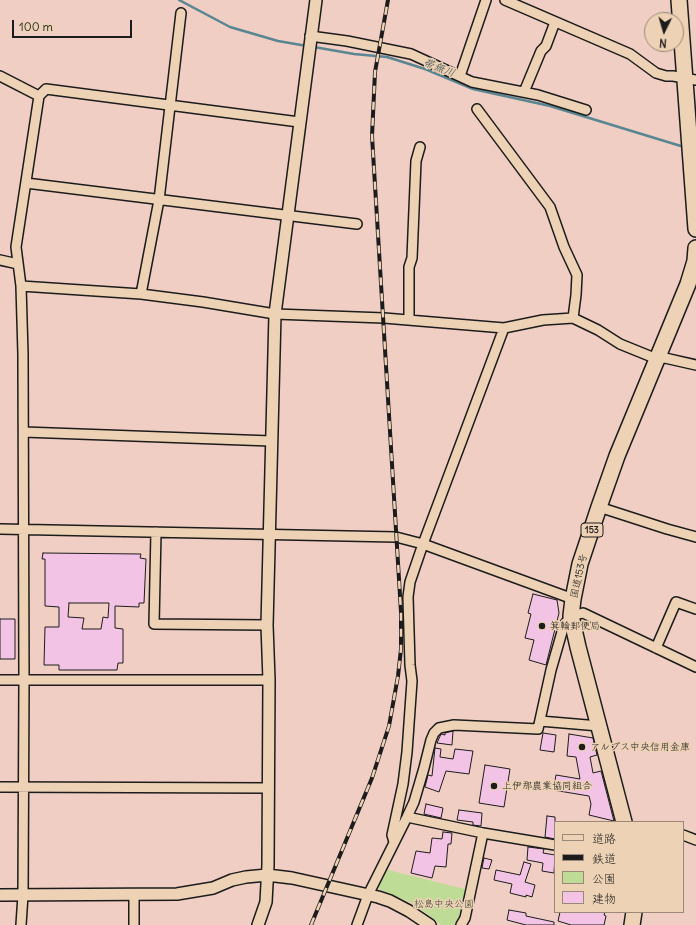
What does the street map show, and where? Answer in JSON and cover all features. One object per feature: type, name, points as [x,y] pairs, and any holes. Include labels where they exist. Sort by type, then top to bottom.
[{"type":"highway","points":[[679,0],[690,79],[690,149],[696,229]]},
{"type":"highway","name":"国道153号","points":[[624,821],[578,647],[572,616],[573,599],[580,564],[599,507],[617,456],[688,284],[695,261],[696,248]]},
{"type":"highway","points":[[632,925],[634,913]]},
{"type":"street","points":[[258,925],[266,902],[267,875],[269,534],[275,314],[316,0]]},
{"type":"street","points":[[460,76],[486,0]]},
{"type":"street","points":[[505,0],[630,54],[656,73],[666,76],[690,79]]},
{"type":"street","points":[[141,294],[159,200],[181,13]]},
{"type":"street","points":[[524,92],[540,51],[546,46],[555,22]]},
{"type":"street","points":[[310,43],[347,41],[410,54],[472,82],[538,95],[586,110]]},
{"type":"street","points":[[0,76],[39,96]]},
{"type":"street","points":[[21,925],[23,895],[24,432],[21,286],[16,247],[39,96],[46,90],[299,122]]},
{"type":"street","points":[[477,110],[550,207],[564,247],[577,275],[573,318]]},
{"type":"street","points":[[409,320],[409,267],[412,258],[416,161],[420,147]]},
{"type":"street","points":[[26,183],[357,224]]},
{"type":"street","points":[[0,260],[18,264]]},
{"type":"street","points":[[21,286],[141,294],[203,302],[275,314],[409,320],[504,328],[542,320],[573,318],[598,330],[620,344],[657,359],[665,358],[696,365]]},
{"type":"street","points":[[394,842],[392,835],[403,784],[407,752],[412,681],[410,665],[408,597],[410,582],[504,328]]},
{"type":"street","points":[[24,432],[271,441]]},
{"type":"street","points":[[599,507],[696,537]]},
{"type":"street","points":[[0,529],[396,537],[423,544],[573,599]]},
{"type":"street","points":[[156,532],[154,624],[268,625]]},
{"type":"street","points":[[656,648],[676,602],[696,609]]},
{"type":"street","points":[[361,924],[368,895],[414,802],[434,734],[439,728],[454,725],[538,729],[551,670],[564,625],[572,616],[583,613],[696,667]]},
{"type":"street","points":[[0,680],[269,680]]},
{"type":"street","points":[[540,720],[599,726]]},
{"type":"street","points":[[0,788],[268,788]]},
{"type":"street","points":[[407,817],[484,833],[554,845]]},
{"type":"street","points":[[461,925],[464,918],[484,833]]},
{"type":"street","points":[[684,835],[696,840]]},
{"type":"street","points":[[0,895],[177,894],[213,888],[246,876],[267,875],[292,878],[378,897],[399,905],[430,925]]},
{"type":"street","points":[[134,895],[134,925]]},
{"type":"green space","name":"松島中央公園","points":[[384,869],[469,890],[463,914],[459,916],[454,925],[441,925],[412,903],[379,889],[378,886],[384,876],[381,875]]},
{"type":"building","points":[[43,553],[141,554],[140,558],[146,559],[144,603],[139,603],[139,607],[115,606],[115,628],[123,629],[123,663],[118,663],[117,670],[59,670],[59,665],[44,665],[45,627],[59,627],[59,607],[45,606],[45,559],[42,559]],"holes":[[[69,603],[109,603],[108,618],[103,617],[101,629],[82,629],[84,618],[68,617]]]},
{"type":"building","name":"箕輪郵便局","points":[[533,594],[557,600],[559,613],[546,665],[529,660],[534,640],[525,638],[531,614],[528,613]]},
{"type":"building","points":[[0,619],[15,619],[15,659],[0,659]]},
{"type":"building","points":[[453,731],[452,745],[437,743],[441,734],[445,735],[445,733]]},
{"type":"building","points":[[543,733],[556,735],[554,752],[540,750]]},
{"type":"building","points":[[569,734],[593,738],[597,755],[590,757],[593,773],[601,771],[614,821],[589,815],[591,804],[589,796],[553,790],[556,775],[580,779],[576,757],[567,756]]},
{"type":"building","points":[[435,748],[441,749],[440,757],[453,759],[455,749],[473,751],[469,774],[446,771],[439,792],[425,787],[428,775],[432,776]]},
{"type":"building","name":"上伊那農業協同組合","points":[[485,765],[510,769],[504,807],[479,803]]},
{"type":"building","points":[[426,804],[443,808],[441,818],[424,814]]},
{"type":"building","points":[[459,810],[482,813],[481,826],[473,825],[473,822],[457,820]]},
{"type":"building","points":[[547,816],[555,817],[554,839],[545,837]]},
{"type":"building","points":[[443,832],[452,833],[451,844],[448,844],[446,867],[435,866],[432,878],[411,873],[416,851],[430,853],[432,838],[442,839]]},
{"type":"building","points":[[528,847],[544,849],[543,853],[554,855],[554,873],[542,871],[543,863],[527,860]]},
{"type":"building","points":[[484,858],[492,860],[489,869],[482,868]]},
{"type":"building","points":[[524,862],[531,864],[525,882],[535,885],[532,897],[510,893],[512,884],[494,880],[496,870],[520,875]]},
{"type":"building","points":[[509,910],[526,913],[526,916],[554,922],[554,925],[526,925],[507,920]]},
{"type":"building","points":[[560,913],[605,913],[604,915],[606,916],[604,925],[571,925],[558,921]]},
{"type":"waterway","name":"帯無川","points":[[179,0],[230,27],[278,41],[307,46]]},
{"type":"waterway","name":"帯無川","points":[[314,47],[354,54],[387,57],[425,69],[473,89],[550,106],[684,147]]},
{"type":"railway","points":[[311,925],[372,778],[389,726],[401,649],[401,612],[372,136],[375,72],[388,0]]},
{"type":"place","name":"箕輪郵便局","points":[[542,626]]},
{"type":"place","name":"アルプス中央信用金庫","points":[[582,747]]},
{"type":"place","name":"上伊那農業協同組合","points":[[494,786]]}]
